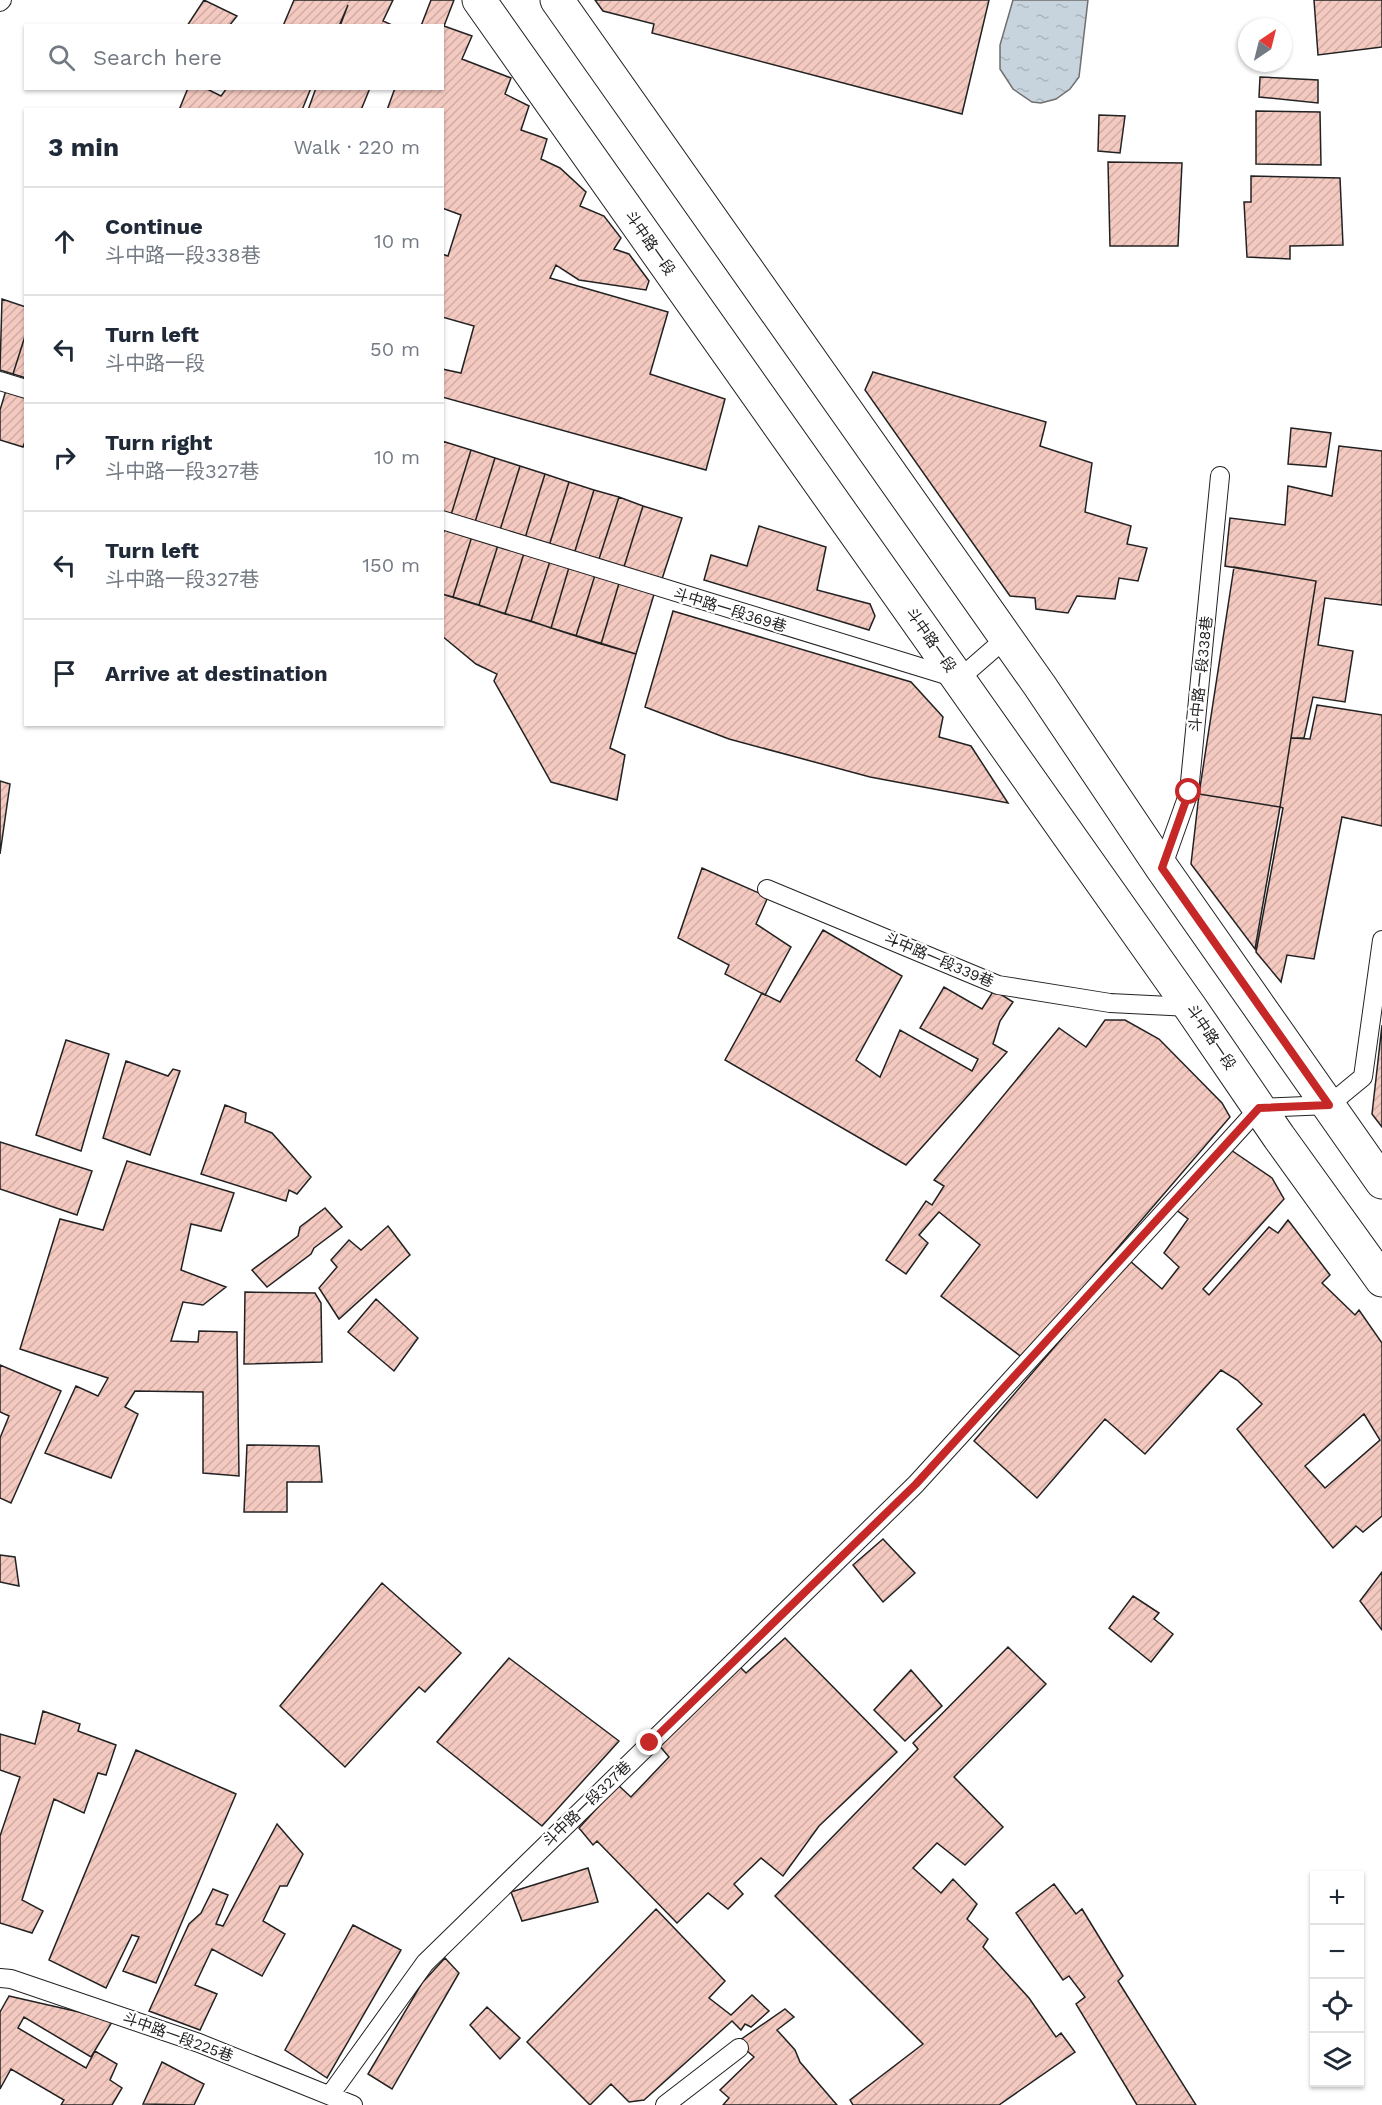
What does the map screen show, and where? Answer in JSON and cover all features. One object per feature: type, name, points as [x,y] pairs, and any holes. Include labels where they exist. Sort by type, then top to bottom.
[{"type":"main road","name":"斗中路一段","points":[[479,0],[1382,1280]]},
{"type":"main road","points":[[557,0],[1006,638],[1118,799],[1162,868],[1382,1182]]},
{"type":"lane","points":[[0,381],[24,388]]},
{"type":"lane","name":"斗中路一段338巷","points":[[1162,868],[1189,792],[1220,476]]},
{"type":"lane","name":"斗中路一段369巷","points":[[444,521],[959,680]]},
{"type":"lane","points":[[959,680],[1006,638]]},
{"type":"lane","name":"斗中路一段339巷","points":[[767,889],[998,985],[1110,1003],[1190,1007]]},
{"type":"lane","points":[[1259,1108],[1329,1105],[1363,1077],[1382,939]]},
{"type":"lane","name":"斗中路一段327巷","points":[[330,2095],[425,1963],[916,1484],[1259,1108]]},
{"type":"lane","name":"斗中路一段225巷","points":[[0,1978],[11,1979],[200,2043],[353,2105]]},
{"type":"lane","points":[[665,2105],[739,2048]]},
{"type":"water","points":[[1013,0],[1088,0],[1079,77],[1070,89],[1056,99],[1041,103],[1032,102],[1013,89],[1000,69],[1000,45]]},
{"type":"building","points":[[204,0],[237,16],[231,24],[188,24]]},
{"type":"building","points":[[294,0],[393,0],[383,21],[390,24],[341,24],[348,5],[340,24],[284,24]]},
{"type":"building","points":[[431,0],[454,0],[444,26],[444,24],[422,24]]},
{"type":"building","points":[[595,0],[989,0],[962,114],[652,33],[654,24],[603,11]]},
{"type":"building","points":[[1314,0],[1382,0],[1382,47],[1318,55]]},
{"type":"building","points":[[444,26],[472,36],[462,59],[511,78],[505,94],[529,106],[521,130],[547,139],[541,159],[560,168],[586,192],[580,206],[604,216],[621,238],[614,249],[629,254],[649,281],[646,290],[579,280],[556,265],[550,278],[668,312],[650,374],[725,399],[706,470],[444,398],[444,369],[461,373],[474,326],[444,318],[444,255],[448,256],[461,215],[444,209],[444,108],[388,108],[394,90],[444,90]]},
{"type":"building","points":[[1260,77],[1318,80],[1318,103],[1259,97]]},
{"type":"building","points":[[187,90],[209,90],[221,96],[226,90],[310,90],[303,108],[180,108]]},
{"type":"building","points":[[315,90],[369,90],[362,108],[309,108]]},
{"type":"building","points":[[1256,111],[1320,112],[1321,165],[1256,164]]},
{"type":"building","points":[[1099,115],[1125,116],[1120,153],[1098,151]]},
{"type":"building","points":[[1108,162],[1182,163],[1178,246],[1110,246]]},
{"type":"building","points":[[1251,176],[1340,178],[1343,245],[1290,246],[1290,259],[1247,257],[1244,202],[1251,202]]},
{"type":"building","points":[[2,299],[24,306],[24,339],[13,374],[0,370]]},
{"type":"building","points":[[24,339],[24,377],[13,374]]},
{"type":"building","points":[[873,372],[1046,422],[1040,446],[1092,463],[1085,512],[1131,526],[1127,544],[1147,548],[1138,581],[1119,578],[1115,599],[1077,596],[1068,613],[1036,609],[1035,598],[1010,596],[865,390]]},
{"type":"building","points":[[7,387],[24,392],[23,447],[0,440],[0,410]]},
{"type":"building","points":[[1291,428],[1331,433],[1326,467],[1288,464]]},
{"type":"building","points":[[444,442],[471,450],[451,515],[444,513]]},
{"type":"building","points":[[1339,446],[1382,451],[1382,605],[1325,598],[1318,645],[1353,651],[1345,702],[1313,697],[1304,738],[1291,738],[1316,581],[1225,566],[1230,518],[1285,525],[1288,486],[1332,496]]},
{"type":"building","points":[[471,450],[495,458],[475,522],[451,515]]},
{"type":"building","points":[[495,458],[520,466],[500,530],[475,522]]},
{"type":"building","points":[[520,466],[545,474],[525,538],[500,530]]},
{"type":"building","points":[[545,474],[569,482],[549,546],[525,538]]},
{"type":"building","points":[[569,482],[594,490],[574,554],[549,546]]},
{"type":"building","points":[[594,490],[619,497],[598,562],[574,554]]},
{"type":"building","points":[[619,497],[643,506],[623,570],[598,562]]},
{"type":"building","points":[[643,506],[682,518],[661,582],[623,570]]},
{"type":"building","points":[[446,525],[473,533],[453,597],[444,595],[444,531]]},
{"type":"building","points":[[759,526],[826,547],[817,590],[870,604],[875,616],[869,630],[704,580],[711,555],[747,566]]},
{"type":"building","points":[[473,533],[499,542],[479,605],[453,597]]},
{"type":"building","points":[[499,542],[525,550],[505,614],[479,605]]},
{"type":"building","points":[[525,550],[551,558],[531,621],[505,614]]},
{"type":"building","points":[[551,558],[570,564],[551,628],[531,621]]},
{"type":"building","points":[[570,564],[596,572],[576,636],[551,628]]},
{"type":"building","points":[[1234,567],[1316,581],[1280,807],[1199,794]]},
{"type":"building","points":[[596,572],[620,580],[601,644],[576,636]]},
{"type":"building","points":[[620,580],[655,591],[636,654],[601,644]]},
{"type":"building","points":[[444,595],[636,654],[610,748],[625,755],[617,800],[551,782],[494,681],[497,674],[476,664],[444,638]]},
{"type":"building","points":[[673,611],[911,682],[943,717],[939,737],[971,746],[1008,803],[870,777],[729,739],[645,707]]},
{"type":"building","points":[[1317,705],[1382,715],[1382,826],[1342,817],[1314,959],[1287,955],[1281,982],[1256,952],[1283,808],[1280,807],[1291,738],[1310,739]]},
{"type":"building","points":[[0,781],[10,784],[0,854]]},
{"type":"building","points":[[1199,794],[1280,807],[1255,949],[1191,864]]},
{"type":"building","points":[[702,868],[768,897],[756,924],[791,947],[765,995],[725,974],[729,965],[678,938]]},
{"type":"building","points":[[823,930],[902,976],[856,1060],[880,1077],[900,1030],[972,1071],[978,1059],[920,1028],[944,987],[982,1009],[994,990],[1013,1002],[1000,1021],[993,1044],[1007,1052],[906,1165],[725,1060],[762,993],[780,1002]]},
{"type":"building","points":[[1105,1020],[1125,1020],[1159,1039],[1222,1103],[1230,1117],[1023,1358],[941,1296],[980,1245],[939,1212],[919,1235],[928,1243],[906,1274],[886,1260],[926,1201],[932,1205],[944,1186],[934,1180],[1059,1028],[1086,1047]]},
{"type":"building","points":[[1382,1025],[1382,1127],[1372,1114]]},
{"type":"building","points":[[66,1040],[109,1054],[81,1151],[36,1135]]},
{"type":"building","points":[[126,1061],[168,1076],[173,1069],[180,1071],[150,1155],[103,1138]]},
{"type":"building","points":[[225,1105],[246,1113],[245,1122],[272,1133],[311,1177],[297,1194],[289,1190],[286,1201],[201,1174]]},
{"type":"building","points":[[0,1142],[92,1171],[77,1215],[0,1189]]},
{"type":"building","points":[[1228,1148],[1272,1178],[1284,1199],[1203,1289],[1209,1295],[1269,1227],[1278,1233],[1288,1220],[1330,1275],[1322,1283],[1355,1315],[1359,1310],[1382,1343],[1382,1516],[1363,1532],[1356,1526],[1333,1548],[1237,1429],[1262,1404],[1237,1380],[1221,1370],[1145,1454],[1105,1419],[1037,1498],[974,1441],[1129,1260],[1162,1289],[1179,1267],[1164,1253],[1188,1219],[1175,1209]],"holes":[[[1364,1414],[1380,1440],[1325,1488],[1305,1466]]]},
{"type":"building","points":[[127,1161],[234,1193],[221,1231],[191,1224],[181,1270],[226,1287],[203,1305],[183,1302],[171,1341],[198,1342],[199,1331],[237,1332],[239,1476],[203,1473],[203,1392],[135,1391],[125,1407],[138,1414],[111,1478],[45,1453],[76,1386],[98,1396],[108,1378],[20,1349],[60,1219],[103,1230]]},
{"type":"building","points":[[325,1208],[342,1227],[267,1287],[252,1270],[298,1236],[300,1227]]},
{"type":"building","points":[[388,1226],[410,1255],[339,1319],[319,1288],[337,1267],[331,1260],[349,1240],[361,1250]]},
{"type":"building","points":[[245,1292],[315,1293],[321,1303],[322,1362],[244,1364]]},
{"type":"building","points":[[376,1299],[418,1338],[394,1371],[348,1332]]},
{"type":"building","points":[[0,1365],[61,1391],[11,1503],[0,1498],[0,1438],[9,1416],[0,1412]]},
{"type":"building","points":[[247,1445],[319,1446],[322,1482],[287,1482],[287,1512],[244,1512]]},
{"type":"building","points":[[883,1539],[915,1573],[883,1602],[853,1565]]},
{"type":"building","points":[[0,1555],[15,1557],[19,1586],[0,1582]]},
{"type":"building","points":[[1382,1572],[1382,1630],[1360,1601]]},
{"type":"building","points":[[382,1583],[461,1653],[425,1692],[419,1687],[345,1767],[280,1706]]},
{"type":"building","points":[[1133,1596],[1159,1613],[1154,1619],[1173,1634],[1151,1662],[1109,1628]]},
{"type":"building","points":[[785,1638],[897,1752],[819,1826],[783,1876],[761,1858],[734,1884],[743,1894],[728,1909],[708,1893],[677,1923],[597,1841],[593,1845],[579,1828],[618,1785],[631,1797],[669,1757],[658,1744],[739,1666],[746,1673]]},
{"type":"building","points":[[1008,1647],[1046,1684],[954,1777],[1003,1827],[965,1865],[937,1843],[913,1868],[941,1893],[953,1879],[977,1904],[967,1919],[988,1939],[983,1947],[1029,1998],[1056,2037],[1061,2033],[1075,2052],[999,2105],[853,2105],[850,2100],[923,2044],[775,1896],[918,1749],[913,1743]]},
{"type":"building","points":[[509,1658],[619,1741],[542,1826],[437,1742]]},
{"type":"building","points":[[911,1670],[942,1706],[905,1741],[874,1710]]},
{"type":"building","points":[[43,1711],[80,1724],[78,1731],[116,1745],[106,1775],[98,1773],[84,1813],[54,1799],[22,1900],[43,1911],[32,1933],[0,1923],[0,1836],[20,1777],[0,1770],[0,1734],[35,1744]]},
{"type":"building","points":[[136,1750],[236,1794],[156,1983],[123,1971],[139,1937],[132,1935],[106,1988],[49,1960]]},
{"type":"building","points":[[277,1824],[303,1854],[287,1886],[280,1886],[263,1921],[285,1934],[262,1976],[212,1949],[195,1985],[217,1994],[200,2030],[149,2011],[189,1924],[201,1913],[213,1889],[228,1895],[216,1924],[223,1926]]},
{"type":"building","points":[[588,1868],[598,1902],[522,1921],[511,1892]]},
{"type":"building","points":[[1054,1884],[1076,1914],[1082,1909],[1123,1976],[1118,1981],[1196,2105],[1137,2105],[1076,2004],[1085,1997],[1069,1976],[1063,1980],[1016,1913]]},
{"type":"building","points":[[656,1909],[725,1981],[709,1998],[731,2015],[752,1995],[769,2011],[751,2027],[745,2024],[741,2030],[732,2021],[644,2100],[629,2102],[611,2084],[590,2105],[527,2042]]},
{"type":"building","points":[[353,1925],[401,1950],[327,2078],[285,2050]]},
{"type":"building","points":[[445,1958],[459,1973],[392,2089],[368,2074],[422,1983]]},
{"type":"building","points":[[9,1996],[112,2022],[91,2057],[24,2017],[18,2028],[86,2068],[95,2051],[117,2064],[110,2080],[122,2088],[112,2105],[61,2105],[64,2100],[11,2069],[0,2089],[0,2012]]},
{"type":"building","points":[[487,2007],[520,2038],[500,2059],[470,2025]]},
{"type":"building","points":[[785,2009],[794,2017],[777,2030],[795,2050],[800,2062],[837,2105],[723,2105],[729,2098],[720,2090],[754,2057],[737,2042]]},
{"type":"building","points":[[162,2062],[204,2084],[194,2105],[143,2104]]},
{"type":"route","points":[[650,1743],[916,1484],[1259,1108],[1329,1105],[1162,868],[1189,792]]}]
